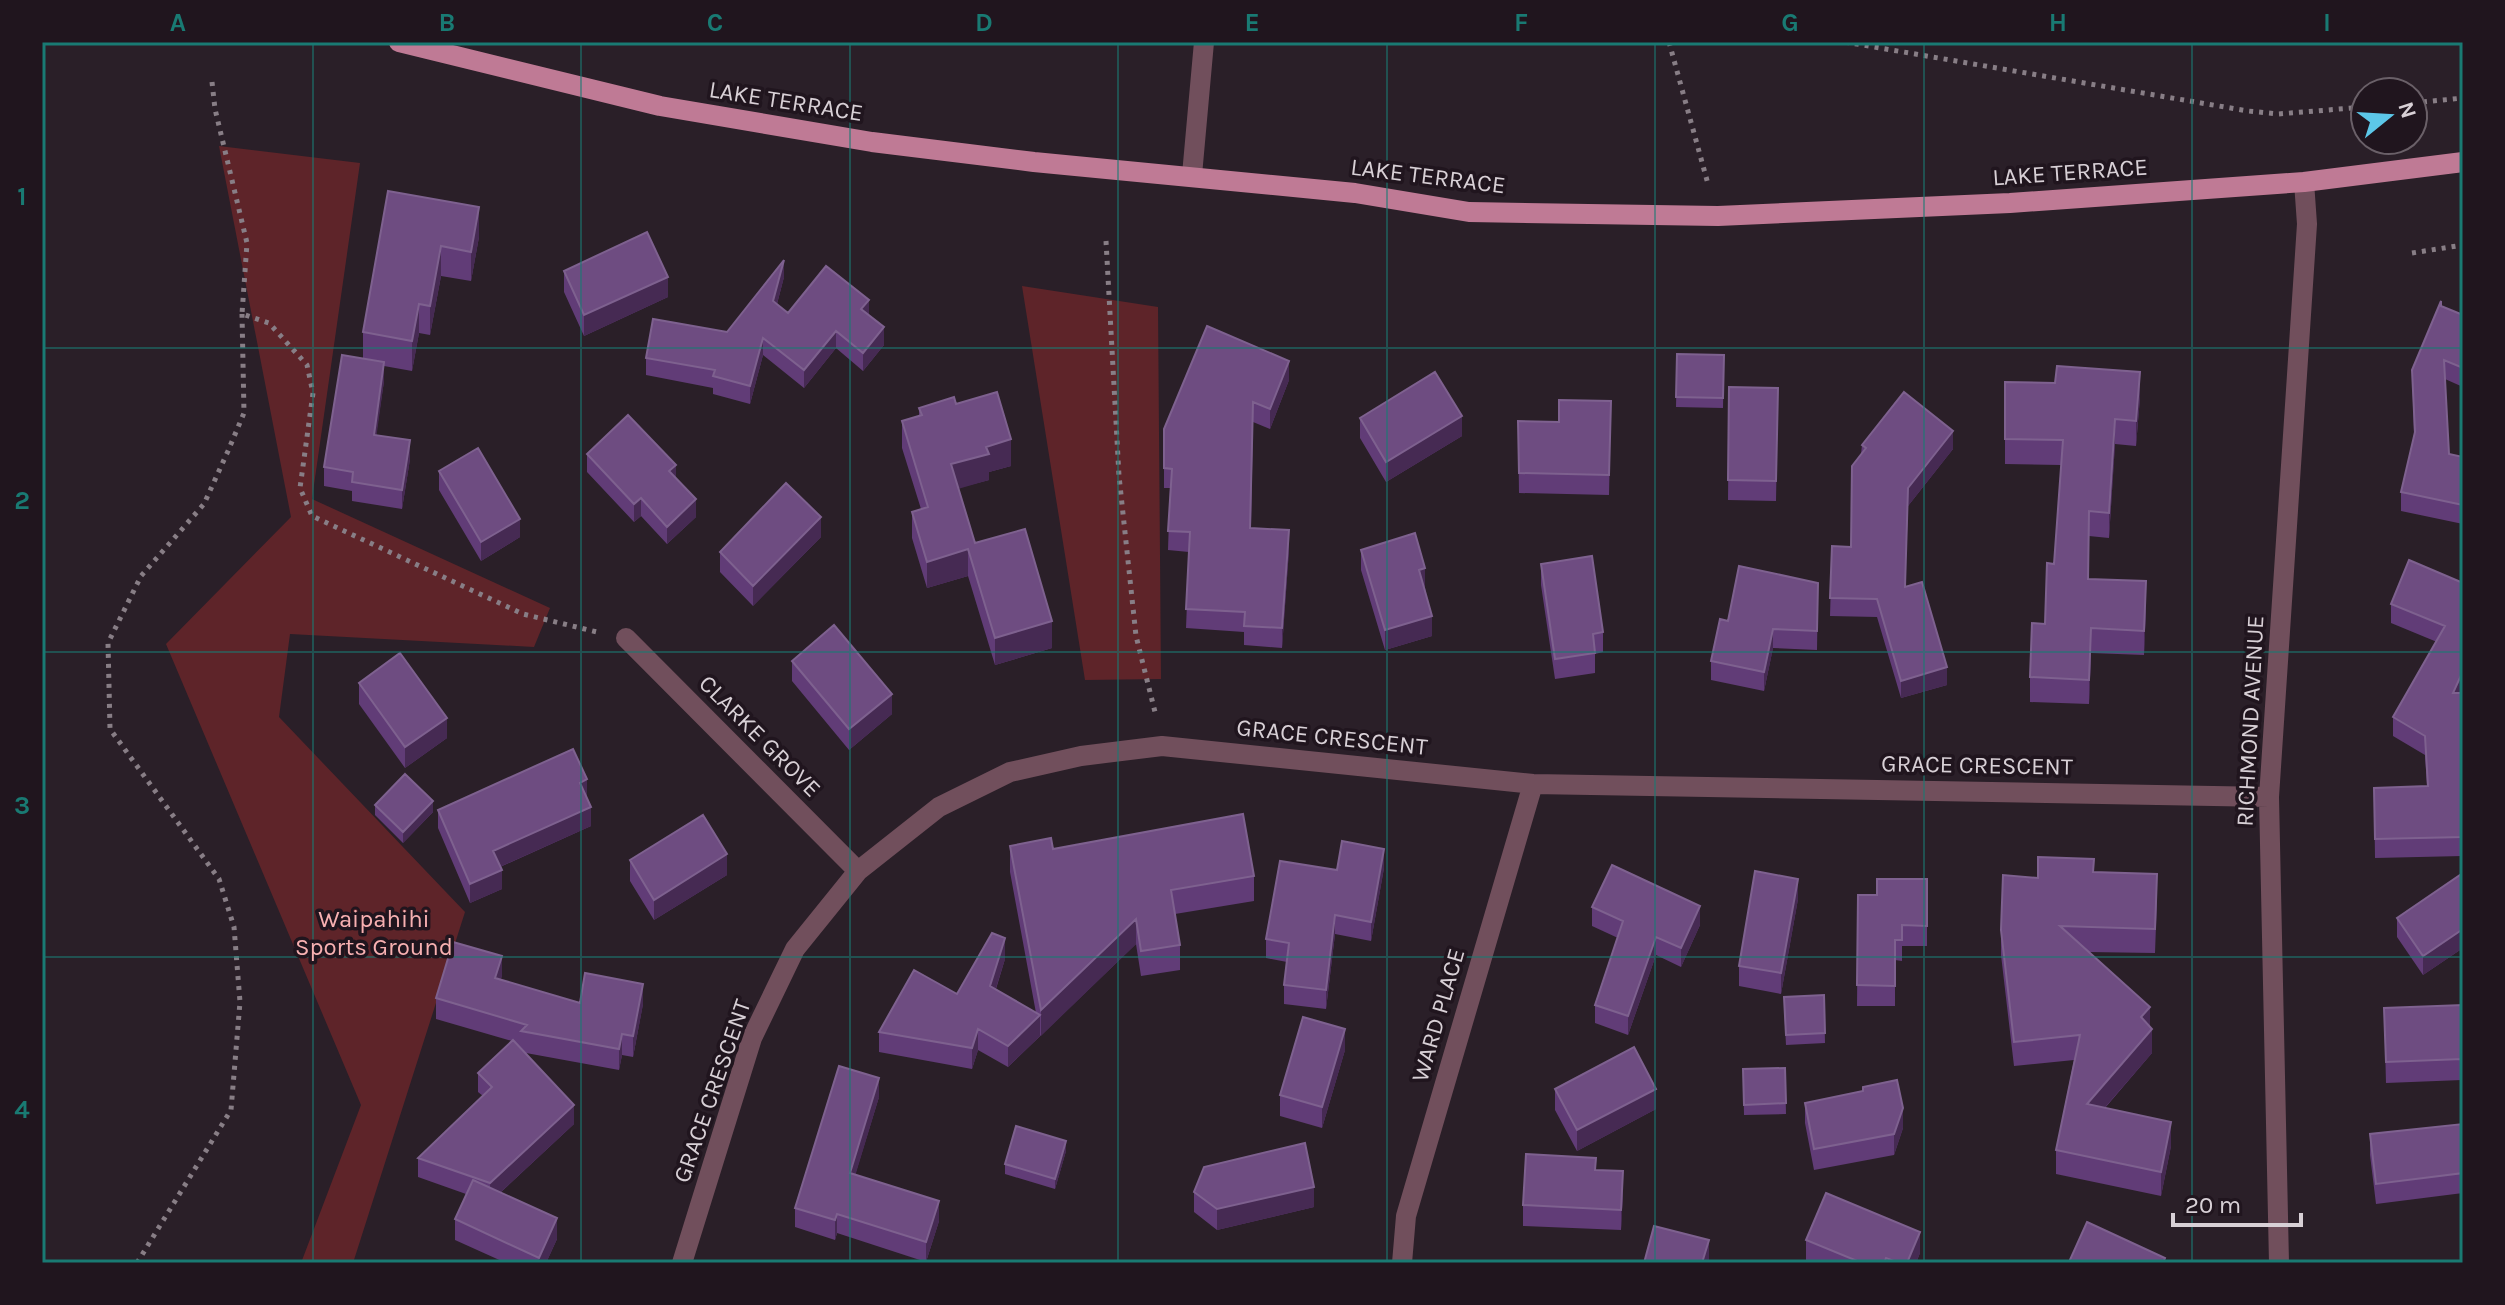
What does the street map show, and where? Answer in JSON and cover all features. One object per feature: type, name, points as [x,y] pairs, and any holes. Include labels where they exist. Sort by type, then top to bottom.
[{"type":"main road","name":"LAKE TERRACE","points":[[399,42],[660,106],[705,114],[916,147],[1355,193],[1469,212],[1718,216],[2010,203],[2304,182],[2463,162]]},
{"type":"street","points":[[1192,175],[1204,42]]},
{"type":"street","name":"RICHMOND AVENUE","points":[[2279,1263],[2269,797],[2307,224],[2304,182]]},
{"type":"street","name":"CLARKE GROVE","points":[[626,638],[858,871]]},
{"type":"street","name":"GRACE CRESCENT","points":[[682,1263],[752,1038],[795,949],[858,871],[939,807],[1010,772],[1081,756],[1162,746],[1533,784],[2269,797]]},
{"type":"street","name":"WARD PLACE","points":[[1402,1263],[1406,1216],[1533,784]]},
{"type":"path","points":[[1669,42],[1718,216]]},
{"type":"path","points":[[1845,42],[2248,111],[2278,114],[2349,108]]},
{"type":"path","points":[[137,1263],[231,1110],[240,1002],[234,927],[219,879],[110,729],[108,643],[141,576],[204,504],[244,413],[242,314],[247,243],[215,109],[212,82]]},
{"type":"path","points":[[2429,101],[2463,98]]},
{"type":"path","points":[[1106,241],[1119,476],[1136,636],[1162,746]]},
{"type":"path","points":[[2412,253],[2463,245]]},
{"type":"path","points":[[242,314],[269,323],[307,365],[313,393],[300,488],[312,516],[523,614],[626,638]]},
{"type":"green space","name":"Waipahihi Sports Ground","points":[[219,146],[360,163],[312,499],[550,608],[534,647],[290,634],[279,717],[465,912],[353,1263],[301,1263],[361,1105],[166,644],[291,517]]},
{"type":"green space","points":[[1022,286],[1158,307],[1161,679],[1085,680]]},
{"type":"building","points":[[388,191],[479,207],[471,252],[441,246],[430,306],[419,304],[412,341],[363,332]]},
{"type":"building","points":[[647,232],[668,277],[584,315],[564,271]]},
{"type":"building","points":[[784,260],[773,301],[788,313],[826,266],[869,300],[861,309],[884,327],[863,353],[836,331],[804,370],[763,338],[750,386],[713,376],[715,370],[646,358],[653,319],[727,332]]},
{"type":"building","points":[[2441,301],[2441,306],[2463,315],[2463,368],[2444,360],[2449,454],[2463,457],[2463,505],[2401,492],[2415,432],[2412,370]]},
{"type":"building","points":[[1207,326],[1289,361],[1270,409],[1253,402],[1250,528],[1289,530],[1282,628],[1244,626],[1245,612],[1186,609],[1190,532],[1168,531],[1172,469],[1164,468],[1164,429]]},
{"type":"building","points":[[1677,354],[1724,355],[1723,398],[1676,397]]},
{"type":"building","points":[[342,355],[384,362],[374,435],[410,440],[402,490],[352,482],[353,472],[324,467]]},
{"type":"building","points":[[2057,366],[2140,372],[2136,421],[2115,419],[2109,513],[2089,511],[2088,579],[2146,581],[2144,631],[2091,628],[2089,680],[2030,677],[2032,623],[2045,624],[2047,563],[2054,564],[2063,440],[2005,439],[2005,382],[2055,383]]},
{"type":"building","points":[[1435,372],[1462,416],[1386,462],[1360,418]]},
{"type":"building","points":[[1729,387],[1778,388],[1776,481],[1728,480]]},
{"type":"building","points":[[997,392],[1011,439],[986,447],[989,454],[951,464],[975,543],[1025,529],[1052,621],[995,638],[968,549],[927,562],[912,512],[928,507],[902,421],[922,415],[919,408],[954,397],[956,404]]},
{"type":"building","points":[[1904,392],[1953,431],[1908,488],[1905,587],[1922,582],[1947,667],[1901,681],[1877,599],[1830,598],[1832,546],[1851,547],[1852,466],[1866,448],[1862,445]]},
{"type":"building","points":[[1559,400],[1611,401],[1609,475],[1519,473],[1518,421],[1559,422]]},
{"type":"building","points":[[628,415],[676,465],[669,471],[696,499],[667,527],[641,498],[634,504],[587,454]]},
{"type":"building","points":[[478,448],[520,519],[481,542],[439,471]]},
{"type":"building","points":[[786,483],[821,517],[753,586],[720,552]]},
{"type":"building","points":[[1415,533],[1425,568],[1419,570],[1432,616],[1385,630],[1361,550]]},
{"type":"building","points":[[1592,556],[1603,632],[1593,634],[1595,653],[1555,659],[1541,564]]},
{"type":"building","points":[[2409,560],[2463,583],[2463,671],[2453,693],[2463,693],[2463,837],[2375,839],[2374,788],[2428,786],[2425,736],[2393,717],[2445,626],[2391,604]]},
{"type":"building","points":[[1739,566],[1818,583],[1817,631],[1773,629],[1764,672],[1711,661],[1720,619],[1728,621]]},
{"type":"building","points":[[834,625],[892,694],[849,729],[792,661]]},
{"type":"building","points":[[400,653],[447,718],[405,747],[359,683]]},
{"type":"building","points":[[573,749],[587,779],[580,783],[591,807],[493,851],[502,870],[470,884],[438,810]]},
{"type":"building","points":[[405,774],[433,801],[403,832],[375,805]]},
{"type":"building","points":[[1243,814],[1254,876],[1171,890],[1180,945],[1141,951],[1136,919],[1041,1010],[1010,846],[1051,838],[1053,849]]},
{"type":"building","points":[[703,815],[727,854],[654,900],[630,860]]},
{"type":"building","points":[[1342,841],[1384,849],[1371,922],[1335,915],[1326,990],[1284,985],[1289,943],[1266,939],[1280,861],[1337,870]]},
{"type":"building","points":[[2038,857],[2094,859],[2093,872],[2157,874],[2155,929],[2060,926],[2150,1007],[2141,1017],[2152,1029],[2087,1104],[2171,1122],[2161,1172],[2056,1150],[2080,1035],[2014,1042],[2001,930],[2003,875],[2038,878]]},
{"type":"building","points":[[1612,865],[1700,906],[1681,948],[1656,937],[1628,1016],[1595,1005],[1623,921],[1592,907]]},
{"type":"building","points":[[1755,871],[1798,879],[1781,973],[1739,966]]},
{"type":"building","points":[[2463,873],[2463,929],[2423,956],[2397,918]]},
{"type":"building","points":[[1877,879],[1927,879],[1927,926],[1902,925],[1902,940],[1895,940],[1895,986],[1857,985],[1858,895],[1877,895]]},
{"type":"building","points":[[992,933],[1005,938],[990,986],[1040,1015],[1008,1046],[978,1029],[972,1048],[879,1032],[914,970],[957,994]]},
{"type":"building","points":[[453,942],[502,956],[495,978],[580,1003],[585,973],[643,984],[633,1036],[622,1034],[619,1049],[521,1031],[527,1025],[436,998]]},
{"type":"building","points":[[1824,995],[1825,1033],[1786,1035],[1784,997]]},
{"type":"building","points":[[2463,1005],[2463,1073],[2462,1059],[2386,1062],[2384,1008]]},
{"type":"building","points":[[1303,1017],[1345,1029],[1322,1107],[1280,1095]]},
{"type":"building","points":[[513,1040],[574,1105],[490,1183],[418,1158],[492,1087],[478,1073]]},
{"type":"building","points":[[1634,1047],[1656,1089],[1577,1130],[1555,1089]]},
{"type":"building","points":[[839,1066],[879,1078],[850,1173],[939,1201],[926,1242],[837,1214],[835,1220],[795,1208]]},
{"type":"building","points":[[1785,1068],[1786,1103],[1744,1105],[1743,1069]]},
{"type":"building","points":[[1897,1080],[1903,1108],[1894,1134],[1814,1149],[1805,1103],[1863,1091],[1863,1087]]},
{"type":"building","points":[[2463,1124],[2463,1173],[2376,1184],[2370,1134]]},
{"type":"building","points":[[1016,1126],[1066,1141],[1055,1179],[1005,1164]]},
{"type":"building","points":[[1305,1143],[1314,1187],[1217,1209],[1194,1192],[1204,1167]]},
{"type":"building","points":[[1526,1154],[1596,1158],[1595,1170],[1623,1171],[1621,1210],[1523,1205]]},
{"type":"building","points":[[473,1180],[557,1218],[539,1258],[455,1219]]},
{"type":"building","points":[[1826,1193],[1920,1232],[1907,1263],[1886,1258],[1884,1263],[1862,1263],[1806,1240]]},
{"type":"building","points":[[2087,1222],[2165,1258],[2163,1263],[2069,1262]]},
{"type":"building","points":[[1654,1226],[1709,1240],[1702,1263],[1644,1263]]}]
